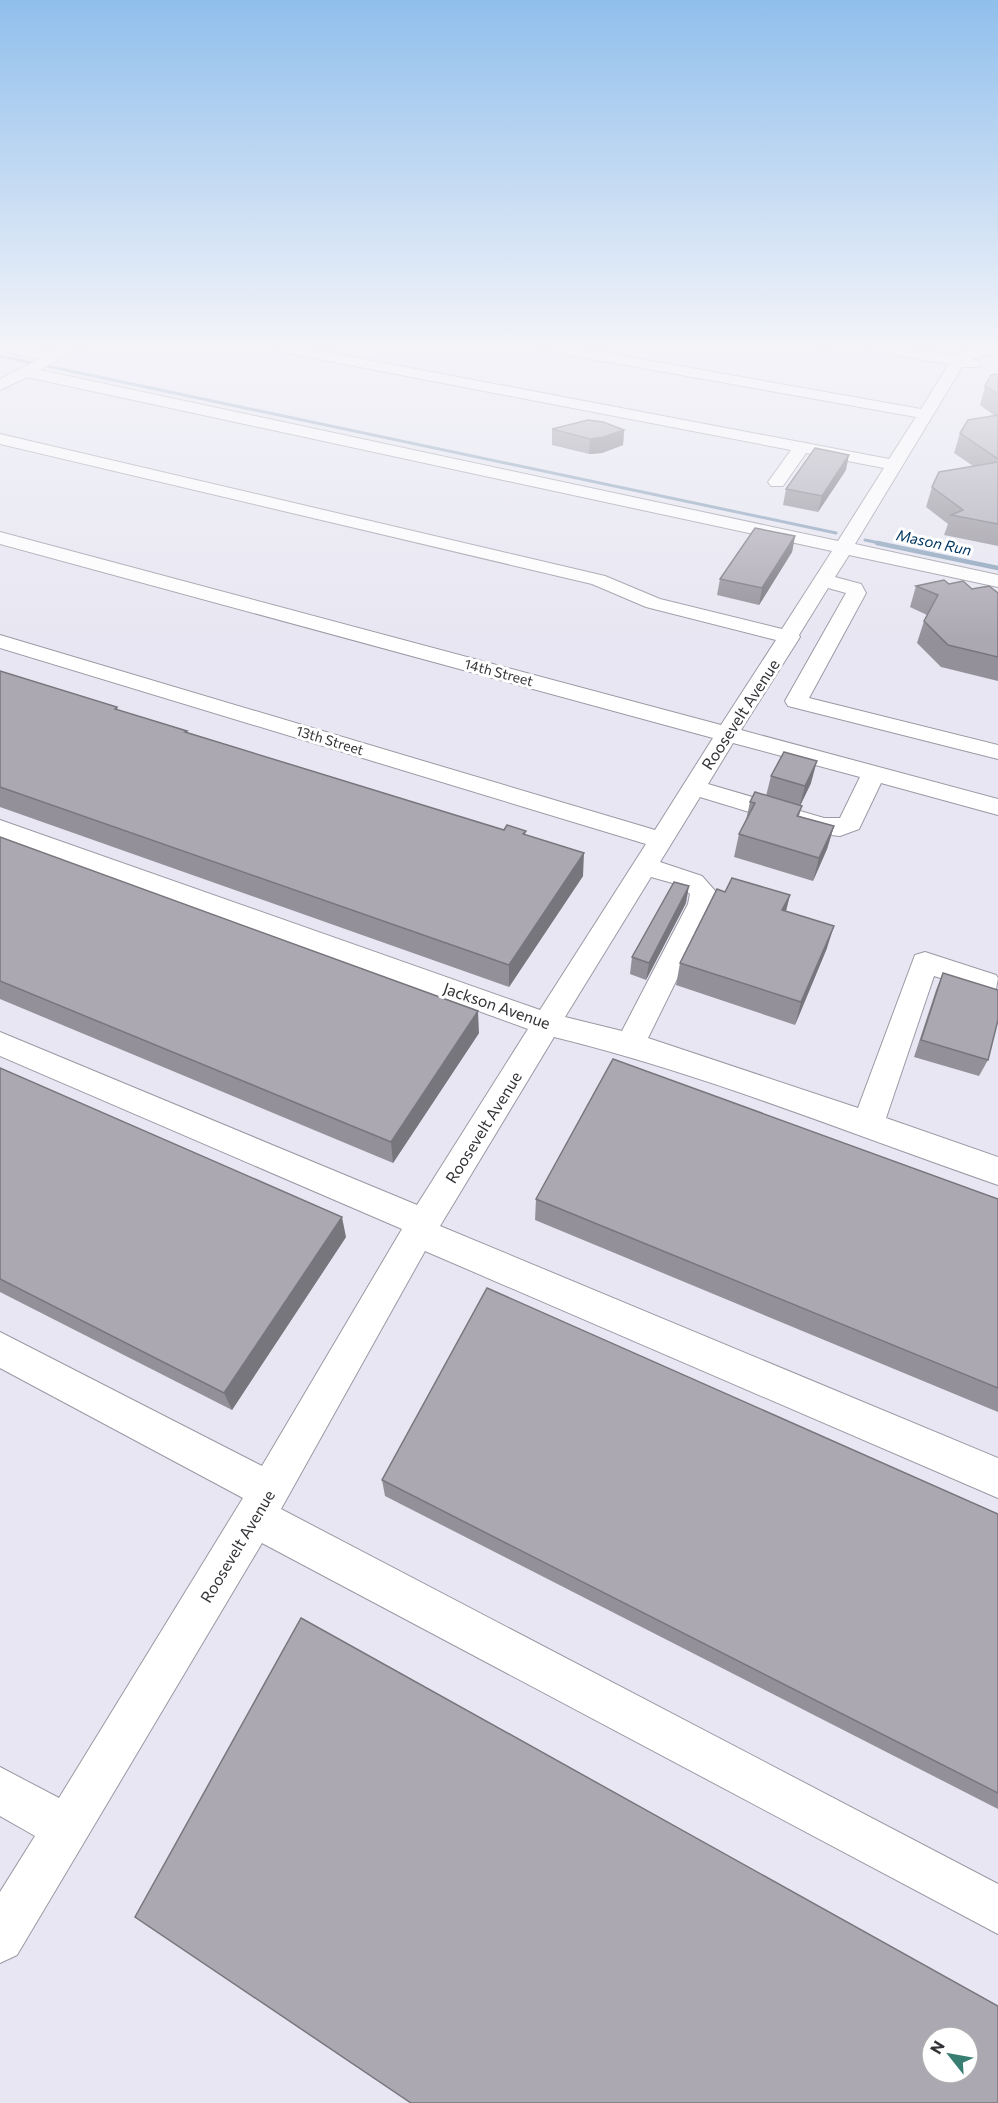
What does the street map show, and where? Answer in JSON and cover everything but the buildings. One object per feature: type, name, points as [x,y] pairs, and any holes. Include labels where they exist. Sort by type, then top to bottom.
[{"type":"street","points":[[26,445],[598,580],[653,603],[790,637]]},
{"type":"street","points":[[369,445],[998,581]]},
{"type":"street","points":[[792,445],[801,448],[832,448],[893,465]]},
{"type":"street","name":"Roosevelt Avenue","points":[[0,1938],[262,1504],[421,1228],[726,734],[790,637],[822,580],[844,548],[905,445]]},
{"type":"street","points":[[777,482],[801,448]]},
{"type":"street","name":"14th Street","points":[[0,538],[726,734],[825,750],[873,773],[998,807]]},
{"type":"street","points":[[822,580],[854,588],[855,593],[796,700],[998,752]]},
{"type":"street","name":"13th Street","points":[[0,641],[652,853],[685,878],[699,885],[704,893],[701,904],[630,1044]]},
{"type":"street","points":[[693,788],[822,826],[840,828],[850,824],[873,773]]},
{"type":"street","name":"Jackson Avenue","points":[[0,828],[547,1024],[630,1044],[868,1124],[998,1171]]},
{"type":"street","points":[[868,1124],[925,962],[986,982]]},
{"type":"street","points":[[0,1042],[421,1228],[998,1478]]},
{"type":"street","points":[[0,1349],[262,1504],[998,1910]]},
{"type":"street","points":[[0,1790],[67,1828]]},
{"type":"waterway","name":"Mason Run","points":[[421,445],[836,533]]},
{"type":"waterway","name":"Mason Run","points":[[865,540],[884,544]]},
{"type":"waterway","name":"Mason Run","points":[[877,543],[998,568]]}]
